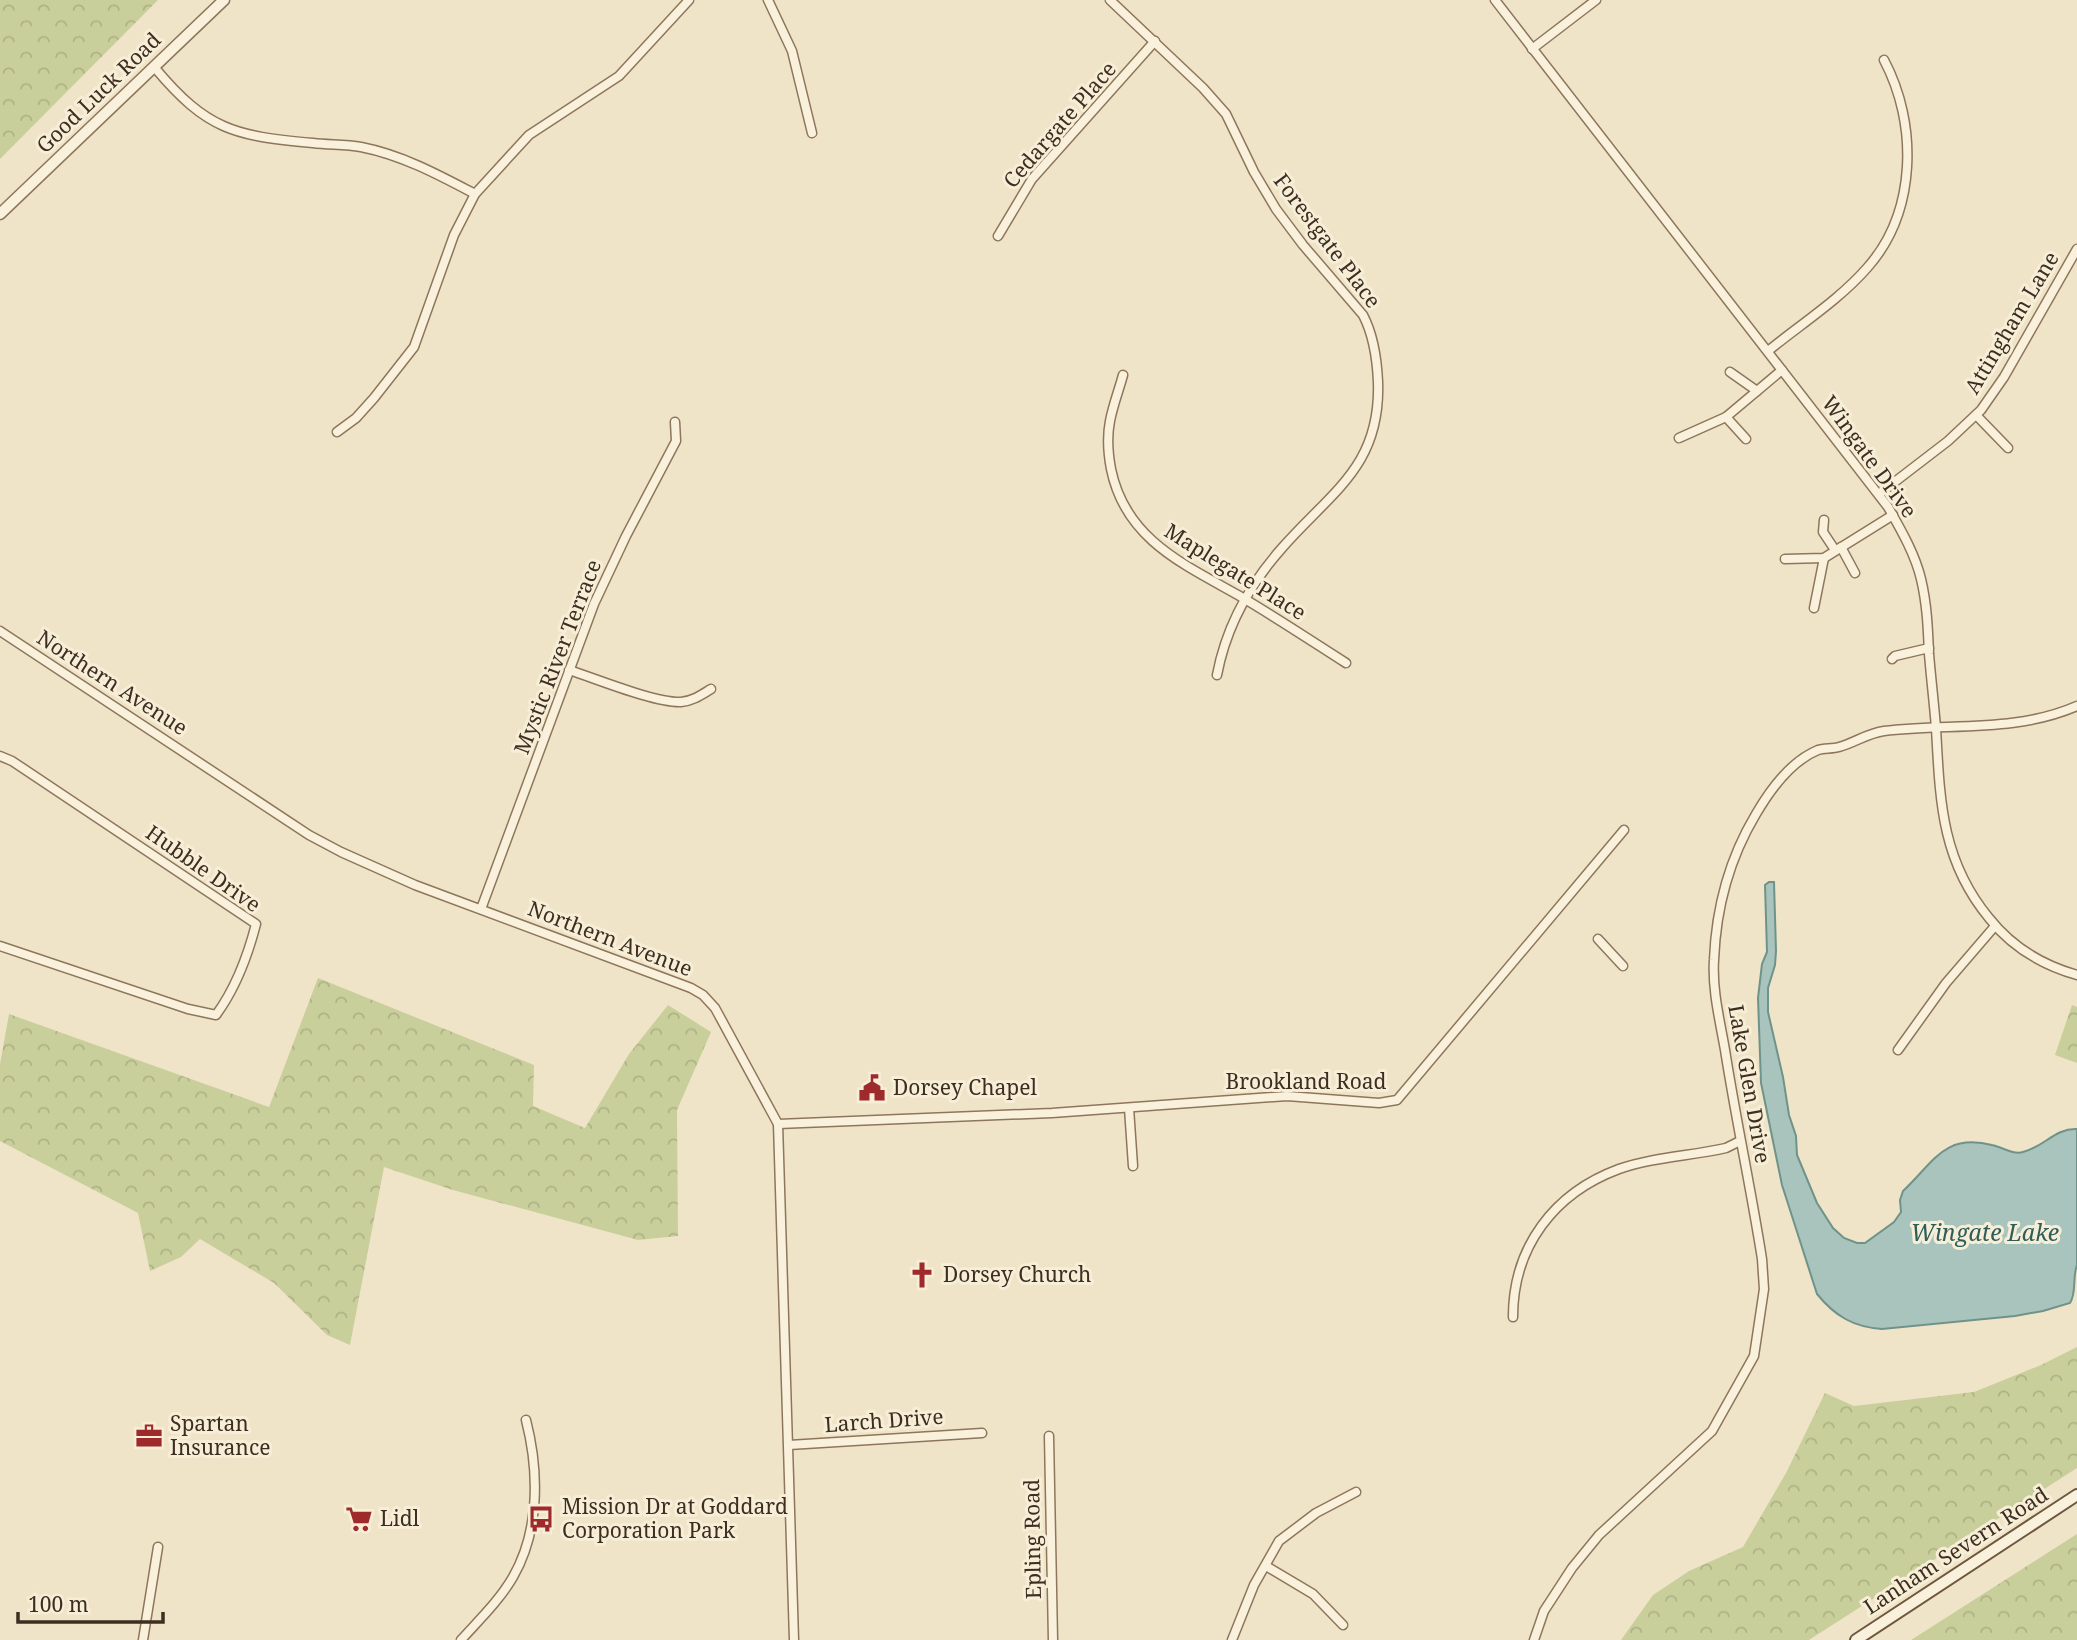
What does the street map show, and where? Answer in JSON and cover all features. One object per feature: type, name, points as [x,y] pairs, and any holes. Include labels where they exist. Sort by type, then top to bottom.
[{"type":"main road","name":"Lanham Severn Road","points":[[1856,1640],[2077,1495]]},
{"type":"street","name":"Good Luck Road","points":[[0,214],[225,0]]},
{"type":"street","points":[[337,432],[356,418],[374,398],[414,346],[454,234],[475,194],[529,135],[619,76],[689,0]]},
{"type":"street","points":[[768,0],[792,51],[813,133]]},
{"type":"street","name":"Forestgate Place","points":[[1110,0],[1203,88],[1226,114],[1254,172],[1276,209],[1363,315],[1369,326],[1377,358],[1376,420],[1367,448],[1341,487],[1282,548],[1245,599],[1229,630],[1217,675]]},
{"type":"street","name":"Wingate Drive","points":[[1495,0],[1893,515],[1921,577],[1941,800],[1945,833],[1951,853],[1967,887],[2007,939],[2042,962],[2077,975]]},
{"type":"street","points":[[1532,49],[1597,0]]},
{"type":"street","name":"Cedargate Place","points":[[998,236],[1032,179],[1155,41]]},
{"type":"street","points":[[1768,351],[1860,276],[1886,244],[1898,216],[1907,168],[1906,131],[1893,76],[1884,60]]},
{"type":"street","points":[[155,68],[170,86],[201,114],[228,129],[264,138],[372,150],[425,168],[475,194]]},
{"type":"street","name":"Attingham Lane","points":[[1879,494],[1948,441],[1976,415],[2005,374],[2077,249]]},
{"type":"street","points":[[1679,438],[1726,417],[1783,370]]},
{"type":"street","points":[[1730,372],[1757,391]]},
{"type":"street","name":"Maplegate Place","points":[[1123,375],[1110,423],[1108,443],[1114,485],[1122,504],[1145,536],[1177,560],[1346,663]]},
{"type":"street","points":[[1976,415],[2008,447]]},
{"type":"street","points":[[1726,417],[1745,439]]},
{"type":"street","name":"Mystic River Terrace","points":[[481,909],[594,604],[676,441],[675,422]]},
{"type":"street","points":[[1785,559],[1824,558],[1893,515]]},
{"type":"street","points":[[1824,520],[1823,532],[1855,573]]},
{"type":"street","points":[[1814,608],[1824,558]]},
{"type":"street","name":"Northern Avenue","points":[[0,631],[309,835],[415,885],[667,979],[703,995],[715,1008],[778,1124],[794,1640]]},
{"type":"street","points":[[1892,659],[1929,648]]},
{"type":"street","points":[[569,670],[663,701],[682,702],[696,699],[711,689]]},
{"type":"street","name":"Lake Glen Drive","points":[[1534,1640],[1544,1612],[1572,1568],[1615,1519],[1712,1431],[1754,1356],[1764,1289],[1758,1238],[1715,991],[1713,962],[1726,879],[1737,851],[1765,799],[1798,762],[1819,750],[1839,747],[1881,731],[2011,724],[2046,717],[2077,706]]},
{"type":"street","name":"Hubble Drive","points":[[0,756],[12,761],[256,924],[252,942],[231,990],[216,1015],[188,1009],[0,946]]},
{"type":"street","name":"Brookland Road","points":[[778,1124],[895,1121],[1287,1096],[1366,1103],[1396,1100],[1623,830]]},
{"type":"street","points":[[1898,1050],[1946,983],[1995,926]]},
{"type":"street","points":[[1598,939],[1622,966]]},
{"type":"street","points":[[1129,1108],[1133,1166]]},
{"type":"street","points":[[1513,1317],[1515,1282],[1525,1252],[1545,1220],[1567,1199],[1582,1188],[1619,1170],[1726,1148],[1740,1141]]},
{"type":"street","points":[[461,1640],[512,1579],[528,1539],[535,1497],[535,1474],[526,1420]]},
{"type":"street","name":"Larch Drive","points":[[789,1445],[982,1433]]},
{"type":"street","name":"Epling Road","points":[[1049,1436],[1053,1640]]},
{"type":"street","points":[[1232,1640],[1254,1585],[1279,1541],[1316,1513],[1356,1492]]},
{"type":"street","points":[[143,1640],[158,1547]]},
{"type":"street","points":[[1266,1566],[1313,1594],[1343,1625]]},
{"type":"green space","points":[[0,0],[158,0],[0,159]]},
{"type":"green space","points":[[318,978],[534,1065],[533,1106],[585,1128],[629,1054],[668,1005],[711,1032],[677,1110],[678,1236],[638,1240],[453,1190],[384,1167],[350,1345],[327,1335],[274,1283],[200,1239],[181,1257],[150,1271],[138,1213],[0,1141],[0,1064],[9,1014],[269,1107]]},
{"type":"green space","points":[[2072,1005],[2077,1007],[2077,1063],[2055,1055]]},
{"type":"green space","points":[[2077,1347],[2077,1468],[1809,1640],[1621,1640],[1653,1595],[1689,1571],[1743,1547],[1786,1473],[1825,1393],[1854,1406],[1974,1392]]},
{"type":"green space","points":[[2077,1534],[2077,1640],[1911,1640]]},
{"type":"water","name":"Wingate Lake","points":[[1774,882],[1776,951],[1768,988],[1768,1012],[1789,1115],[1796,1136],[1797,1155],[1817,1203],[1833,1228],[1844,1238],[1865,1243],[1894,1222],[1901,1212],[1900,1200],[1903,1191],[1932,1161],[1951,1147],[1976,1142],[2019,1153],[2030,1150],[2062,1131],[2077,1129],[2077,1265],[2070,1303],[2015,1316],[1882,1329],[1862,1326],[1845,1319],[1817,1294],[1782,1185],[1761,1083],[1758,998],[1762,964],[1767,952],[1765,885]]},
{"type":"place","name":"Dorsey Chapel","points":[[872,1088]]},
{"type":"place","name":"Dorsey Church","points":[[922,1275]]},
{"type":"place","name":"Spartan Insurance","points":[[149,1436]]},
{"type":"place","name":"Lidl","points":[[359,1519]]},
{"type":"place","name":"Mission Dr at Goddard Corporation Park","points":[[541,1519]]}]
